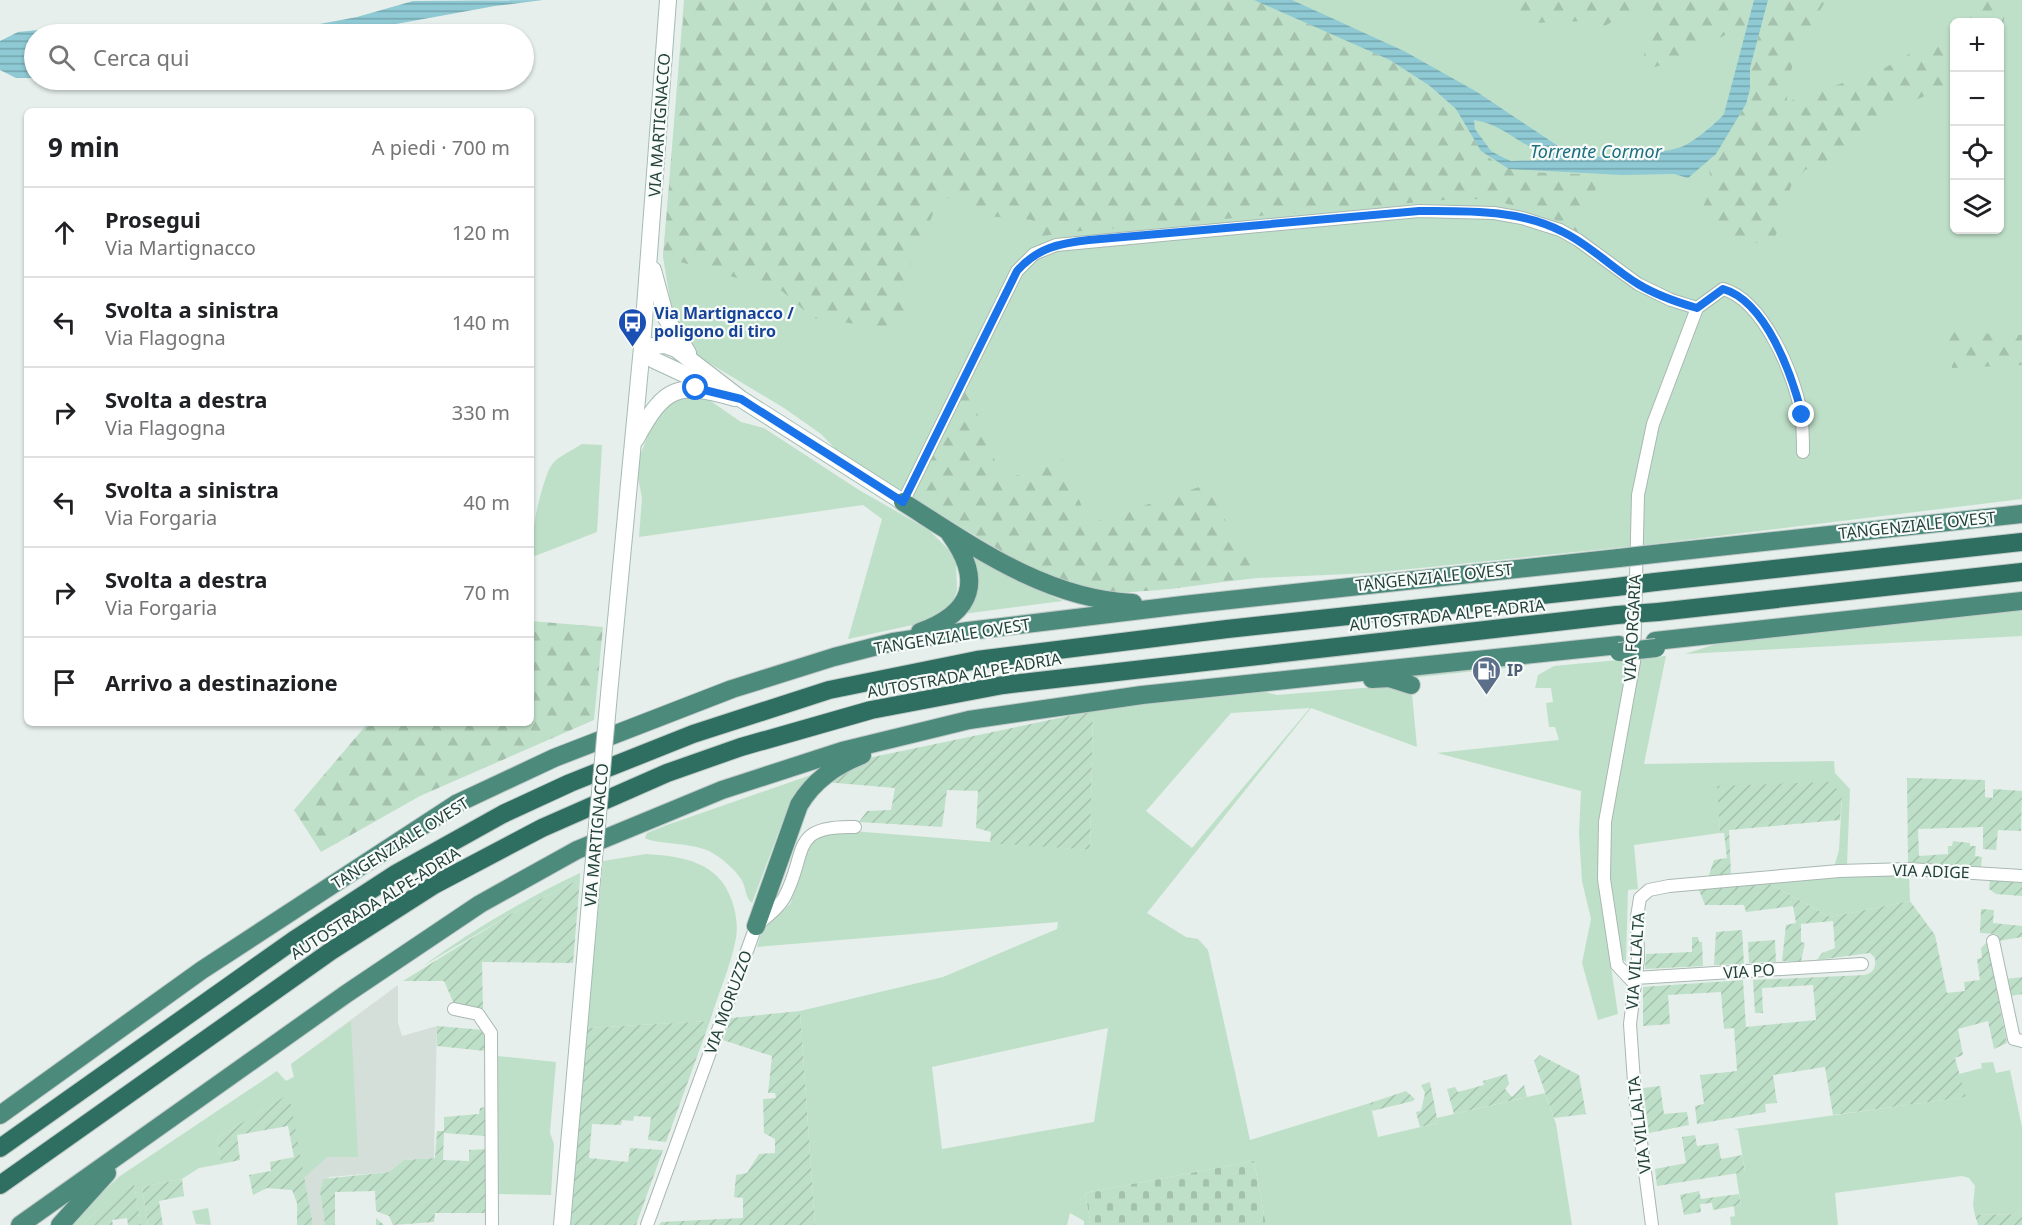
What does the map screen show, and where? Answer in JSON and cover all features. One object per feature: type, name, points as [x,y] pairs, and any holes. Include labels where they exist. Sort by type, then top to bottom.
[{"type":"highway","points":[[903,502],[1028,577],[1065,592],[1122,602],[1183,605]]},
{"type":"highway","name":"TANGENZIALE OVEST","points":[[0,1114],[202,970],[456,804],[554,758],[672,711],[788,670],[893,642],[1183,605],[2022,514]]},
{"type":"highway","points":[[893,642],[945,621],[962,605],[969,587],[969,567],[947,530]]},
{"type":"highway","name":"AUTOSTRADA ALPE-ADRIA","points":[[0,1148],[294,940],[397,873],[513,810],[610,766],[693,734],[829,690],[977,660],[1096,644],[2022,542]]},
{"type":"highway","name":"AUTOSTRADA ALPE-ADRIA","points":[[0,1185],[331,951],[434,885],[542,828],[667,773],[730,751],[871,710],[1003,685],[1617,615],[2022,572]]},
{"type":"highway","points":[[20,1225],[346,994],[480,904],[550,864],[627,827],[722,789],[842,751],[934,727],[1142,695],[1655,645],[1705,636],[2022,601]]},
{"type":"highway","points":[[1553,661],[1619,648]]},
{"type":"highway","points":[[1263,682],[1298,687],[1389,678],[1411,685]]},
{"type":"highway","points":[[756,926],[799,805],[808,789],[839,766],[934,727]]},
{"type":"highway","points":[[60,1225],[126,1151]]},
{"type":"main road","name":"VIA MARTIGNACCO","points":[[562,1225],[642,347],[669,0]]},
{"type":"main road","name":"VIA MARTIGNACCO","points":[[649,250],[666,318],[692,359]]},
{"type":"main road","name":"VIA MARTIGNACCO","points":[[642,347],[665,345],[692,359],[741,399],[903,502]]},
{"type":"main road","name":"VIA MARTIGNACCO","points":[[642,347],[654,360],[741,399]]},
{"type":"main road","name":"VIA MARTIGNACCO","points":[[633,445],[659,403],[677,390],[696,388],[741,399]]},
{"type":"street","points":[[903,502],[1017,271],[1034,255],[1056,245],[1419,211],[1469,211],[1522,218],[1560,230],[1578,240],[1638,284],[1671,300],[1697,308],[1723,289],[1734,292],[1749,303],[1767,328],[1791,378],[1802,415],[1803,452]]},
{"type":"street","name":"VIA FORGARIA","points":[[1635,981],[1617,965],[1604,879],[1605,822],[1634,662],[1636,524],[1642,473],[1653,424],[1697,308]]},
{"type":"street","name":"VIA MORUZZO","points":[[647,1225],[756,926],[785,898],[806,839],[824,827],[855,826]]},
{"type":"street","name":"VIA ADIGE","points":[[1640,898],[1649,890],[1669,886],[1839,871],[1909,869],[2022,876]]},
{"type":"street","name":"VIA VILLALTA","points":[[1640,898],[1636,917],[1635,981],[1630,1024],[1635,1096],[1652,1225]]},
{"type":"street","points":[[1993,940],[2014,1039],[2022,1041]]},
{"type":"street","name":"VIA PO","points":[[1635,981],[1862,964]]},
{"type":"street","points":[[454,1009],[478,1014],[491,1033],[492,1225]]},
{"type":"shaded area","points":[[398,985],[398,1023],[402,1036],[437,1026],[434,1158],[404,1160],[389,1172],[329,1177],[320,1192],[325,1225],[313,1225],[286,1081],[294,1077],[291,1064]]},
{"type":"green space","points":[[684,0],[2022,0],[2022,499],[1645,545],[1371,573],[1258,578],[1123,593],[1100,592],[1043,576],[842,456],[821,434],[784,408],[694,354],[673,318],[663,257]]},
{"type":"green space","points":[[685,0],[1254,0],[1390,60],[1430,86],[1456,109],[1481,151],[1496,163],[1525,172],[1604,175],[1580,216],[1579,233],[1551,218],[1525,208],[1467,198],[1059,233],[1037,238],[1032,220],[975,215],[942,194],[897,295],[909,309],[883,335],[863,325],[813,318],[782,291],[663,257]]},
{"type":"green space","points":[[1496,0],[1754,0],[1749,25],[1723,36],[1689,56],[1655,67],[1643,58],[1657,11],[1627,12],[1605,26],[1588,21],[1529,23],[1497,3]]},
{"type":"green space","points":[[1768,0],[1826,0],[1805,36],[1794,62],[1787,102],[1881,70],[1916,50],[1950,20],[1950,86],[1908,103],[1847,152],[1805,170],[1791,186],[1772,248],[1695,223],[1712,188],[1708,162],[1716,154],[1746,104],[1750,89],[1750,68]]},
{"type":"green space","points":[[1973,0],[2008,0],[2004,20],[1952,18]]},
{"type":"green space","points":[[1945,332],[2022,335],[2022,365],[1952,368]]},
{"type":"green space","points":[[967,385],[1002,480],[1063,460],[1089,524],[1205,485],[1258,577],[1141,591],[1103,591],[1079,587],[1029,567],[911,494]]},
{"type":"green space","points":[[705,397],[741,422],[764,428],[859,490],[929,530],[950,551],[956,563],[957,590],[953,602],[944,611],[922,623],[848,639],[882,519],[863,505],[639,537],[642,498],[637,472],[640,456],[652,424],[675,398]]},
{"type":"green space","points":[[582,444],[602,445],[597,532],[535,556],[534,526],[540,497],[551,466]]},
{"type":"green space","points":[[974,555],[1019,582],[1063,601],[963,614],[975,579]]},
{"type":"green space","points":[[2022,609],[2022,636],[1685,654],[1719,643]]},
{"type":"green space","points":[[534,621],[603,627],[594,720],[420,796],[321,852],[294,810],[365,726],[534,726]]},
{"type":"green space","points":[[1666,656],[1644,764],[1834,761],[1835,773],[1850,789],[1847,865],[1834,867],[1839,850],[1842,795],[1718,786],[1720,833],[1634,845],[1638,889],[1628,890],[1626,962],[1622,959],[1610,880],[1611,824],[1640,658]]},
{"type":"green space","points":[[1629,659],[1598,879],[1618,1014],[1598,1020],[1582,963],[1591,919],[1582,881],[1579,834],[1581,791],[1437,753],[1559,740],[1555,727],[1549,727],[1546,703],[1553,702],[1551,688],[1535,688],[1538,675],[1554,666]]},
{"type":"green space","points":[[1537,662],[1524,666],[1410,678],[1405,674]]},
{"type":"green space","points":[[1387,686],[1403,688],[1412,694],[1417,747],[1311,708],[1147,913],[1186,937],[1198,939],[1208,950],[1250,1140],[1370,1103],[1378,1137],[1438,1123],[1437,1118],[1545,1093],[1556,1124],[1572,1225],[1266,1225],[1254,1161],[1085,1193],[1091,1225],[1084,1225],[1084,1221],[1070,1213],[1067,1225],[815,1225],[800,1011],[943,977],[1057,929],[1058,922],[757,947],[762,930],[790,904],[808,847],[815,837],[840,830],[1090,850],[1093,711],[1167,699],[1257,690],[1277,695]],"holes":[[[1310,708],[1192,848],[1146,811],[1231,713]],[[1108,1028],[1094,1122],[942,1149],[932,1067]]]},
{"type":"green space","points":[[1093,711],[1090,850],[990,843],[991,832],[976,828],[978,791],[947,790],[942,827],[859,822],[867,811],[891,810],[895,788],[825,782],[851,765],[873,757]]},
{"type":"green space","points":[[811,775],[793,798],[752,903],[738,875],[713,853],[693,846],[658,842],[645,838],[647,833],[667,825]]},
{"type":"green space","points":[[1907,778],[1985,780],[1985,797],[1993,798],[1993,789],[2022,791],[2021,831],[1998,830],[1996,850],[1983,849],[1983,827],[1918,829],[1919,856],[1948,854],[1948,846],[1952,846],[1953,841],[1970,843],[1970,846],[1976,846],[1975,856],[1982,857],[1981,868],[1908,866]]},
{"type":"green space","points":[[1831,782],[1842,795],[1840,820],[1729,830],[1731,876],[1708,878],[1714,860],[1727,858],[1724,833],[1720,833],[1717,786]]},
{"type":"green space","points":[[646,854],[686,859],[698,864],[718,877],[726,888],[735,910],[737,928],[728,969],[710,1021],[587,1028],[603,861]]},
{"type":"green space","points":[[580,873],[580,879],[509,915],[423,966],[499,916]]},
{"type":"green space","points":[[1909,873],[1910,901],[1830,917],[1768,883]]},
{"type":"green space","points":[[580,879],[573,963],[482,962],[483,1009],[454,1004],[444,981],[403,981],[509,915]]},
{"type":"green space","points":[[1990,880],[2022,883],[2022,896],[1996,894],[1989,889]]},
{"type":"green space","points":[[1768,883],[1830,917],[1910,901],[1935,935],[1947,993],[1965,991],[1964,982],[1980,980],[1977,959],[1982,958],[1981,948],[1987,942],[2007,1043],[1994,1049],[1988,1021],[1958,1029],[1963,1055],[1955,1058],[1966,1097],[1833,1115],[1825,1067],[1773,1075],[1777,1103],[1765,1104],[1766,1112],[1697,1124],[1695,1106],[1704,1104],[1700,1075],[1737,1071],[1734,1028],[1724,1029],[1721,992],[1668,995],[1670,1024],[1643,1026],[1643,987],[1743,980],[1746,1027],[1816,1020],[1813,985],[1762,988],[1763,1013],[1755,1013],[1753,980],[1865,975],[1875,967],[1875,958],[1870,953],[1817,960],[1822,953],[1835,948],[1833,921],[1801,924],[1801,942],[1805,943],[1801,961],[1782,961],[1786,925],[1796,923],[1793,906],[1746,912],[1744,905],[1705,905],[1698,888]]},
{"type":"green space","points":[[1981,909],[1994,910],[1993,923],[2022,926],[2022,937],[1999,941],[1997,934],[1980,933]]},
{"type":"green space","points":[[1742,930],[1744,964],[1714,965],[1716,932]]},
{"type":"green space","points":[[1692,937],[1698,937],[1699,942],[1702,942],[1703,966],[1645,969],[1646,954],[1692,952]]},
{"type":"green space","points":[[1775,940],[1776,962],[1749,963],[1748,942]]},
{"type":"green space","points":[[2022,977],[2022,994],[2010,996],[2006,979]]},
{"type":"green space","points":[[800,1011],[815,1225],[659,1225],[661,1222],[743,1218],[743,1198],[734,1197],[736,1175],[747,1173],[759,1154],[775,1153],[775,1139],[764,1133],[763,1099],[776,1098],[775,1093],[768,1093],[772,1056],[723,1040],[731,1018]]},
{"type":"green space","points":[[351,1021],[358,1157],[327,1157],[304,1178],[288,1095],[217,1138],[221,1164],[199,1168],[182,1179],[142,1187],[148,1225],[141,1225],[133,1179],[81,1225],[67,1225],[120,1176],[277,1071],[286,1081],[294,1077],[291,1064]]},
{"type":"green space","points":[[710,1021],[666,1142],[648,1140],[651,1117],[634,1116],[633,1121],[622,1120],[621,1125],[592,1124],[589,1158],[628,1162],[630,1148],[663,1150],[636,1225],[570,1225],[587,1028]]},
{"type":"green space","points":[[437,1026],[484,1030],[485,1051],[437,1046]]},
{"type":"green space","points":[[1540,1055],[1579,1075],[1586,1114],[1554,1118],[1534,1061]]},
{"type":"green space","points":[[498,1056],[556,1062],[550,1133],[554,1144],[551,1195],[497,1194]]},
{"type":"green space","points":[[1993,1062],[1996,1073],[2010,1070],[2022,1127],[2022,1214],[1975,1215],[1973,1205],[1975,1186],[1969,1178],[1962,1176],[1835,1193],[1838,1225],[1731,1225],[1730,1217],[1735,1216],[1734,1206],[1741,1205],[1736,1173],[1745,1171],[1738,1130],[1734,1129],[1965,1097],[1959,1074],[1982,1068],[1981,1063]]},
{"type":"green space","points":[[1507,1074],[1509,1084],[1505,1089],[1512,1097],[1524,1085],[1527,1097],[1454,1114],[1447,1089],[1455,1087],[1458,1092],[1484,1085],[1483,1081]]},
{"type":"green space","points":[[1430,1082],[1438,1123],[1420,1127],[1416,1112],[1421,1111],[1425,1093],[1421,1085]]},
{"type":"green space","points":[[1660,1086],[1664,1114],[1687,1112],[1689,1125],[1649,1133],[1643,1088]]},
{"type":"green space","points":[[1406,1091],[1415,1099],[1413,1101],[1372,1111],[1370,1103]]},
{"type":"green space","points":[[289,1094],[313,1225],[297,1225],[297,1203],[292,1190],[267,1188],[253,1195],[249,1175],[271,1171],[270,1162],[294,1157],[288,1126],[237,1135],[240,1160],[221,1164],[217,1138]]},
{"type":"green space","points":[[485,1107],[486,1136],[444,1133],[443,1160],[469,1161],[469,1150],[486,1149],[486,1213],[435,1213],[434,1222],[393,1225],[389,1216],[376,1211],[375,1191],[335,1192],[335,1225],[325,1225],[320,1192],[323,1179],[389,1172],[404,1160],[435,1158],[437,1131],[444,1131],[444,1117],[479,1114],[480,1108]]},
{"type":"green space","points":[[1695,1135],[1697,1146],[1718,1143],[1721,1159],[1742,1155],[1745,1172],[1657,1186],[1655,1169],[1686,1163],[1682,1137]]},
{"type":"green space","points":[[1254,1161],[1266,1225],[1091,1225],[1085,1193]]},
{"type":"green space","points":[[133,1178],[141,1225],[128,1225],[127,1218],[112,1220],[113,1225],[81,1225]]},
{"type":"green space","points":[[182,1179],[184,1196],[159,1201],[163,1225],[148,1225],[142,1187]]},
{"type":"green space","points":[[1699,1191],[1701,1199],[1739,1194],[1741,1205],[1713,1210],[1712,1203],[1700,1204],[1701,1212],[1684,1215],[1680,1195]]},
{"type":"green space","points":[[208,1208],[211,1225],[196,1224],[192,1211]]},
{"type":"green space","points":[[2022,1214],[2022,1225],[1978,1225],[1975,1215]]},
{"type":"green space","points":[[376,1218],[384,1225],[376,1225]]},
{"type":"water","points":[[543,0],[495,6],[396,24],[320,24],[357,17],[413,1]]},
{"type":"water","points":[[1254,0],[1292,0],[1404,51],[1477,92],[1561,148],[1566,154],[1606,157],[1681,147],[1716,122],[1724,114],[1754,0],[1768,0],[1750,68],[1750,89],[1746,104],[1716,154],[1688,178],[1674,174],[1622,175],[1509,169],[1481,151],[1456,109],[1430,86],[1390,60]],"holes":[[[1474,120],[1500,129],[1542,153],[1546,160],[1511,161],[1491,151],[1475,129]]]},
{"type":"water","points":[[24,31],[24,78],[16,78],[0,70],[0,41]]},
{"type":"place","name":"Via Martignacco / poligono di tiro","points":[[633,348]]},
{"type":"place","name":"IP","points":[[1486,696]]},
{"type":"route","points":[[696,388],[741,399],[903,502],[1017,271],[1041,250],[1069,242],[1089,240],[1419,211],[1469,211],[1522,218],[1560,230],[1578,240],[1638,284],[1671,300],[1697,308],[1707,298],[1723,289],[1734,292],[1749,303],[1767,328],[1791,378],[1802,415]]},
{"type":"water label","name":"Torrente Cormor","points":[[1596,152]]}]
